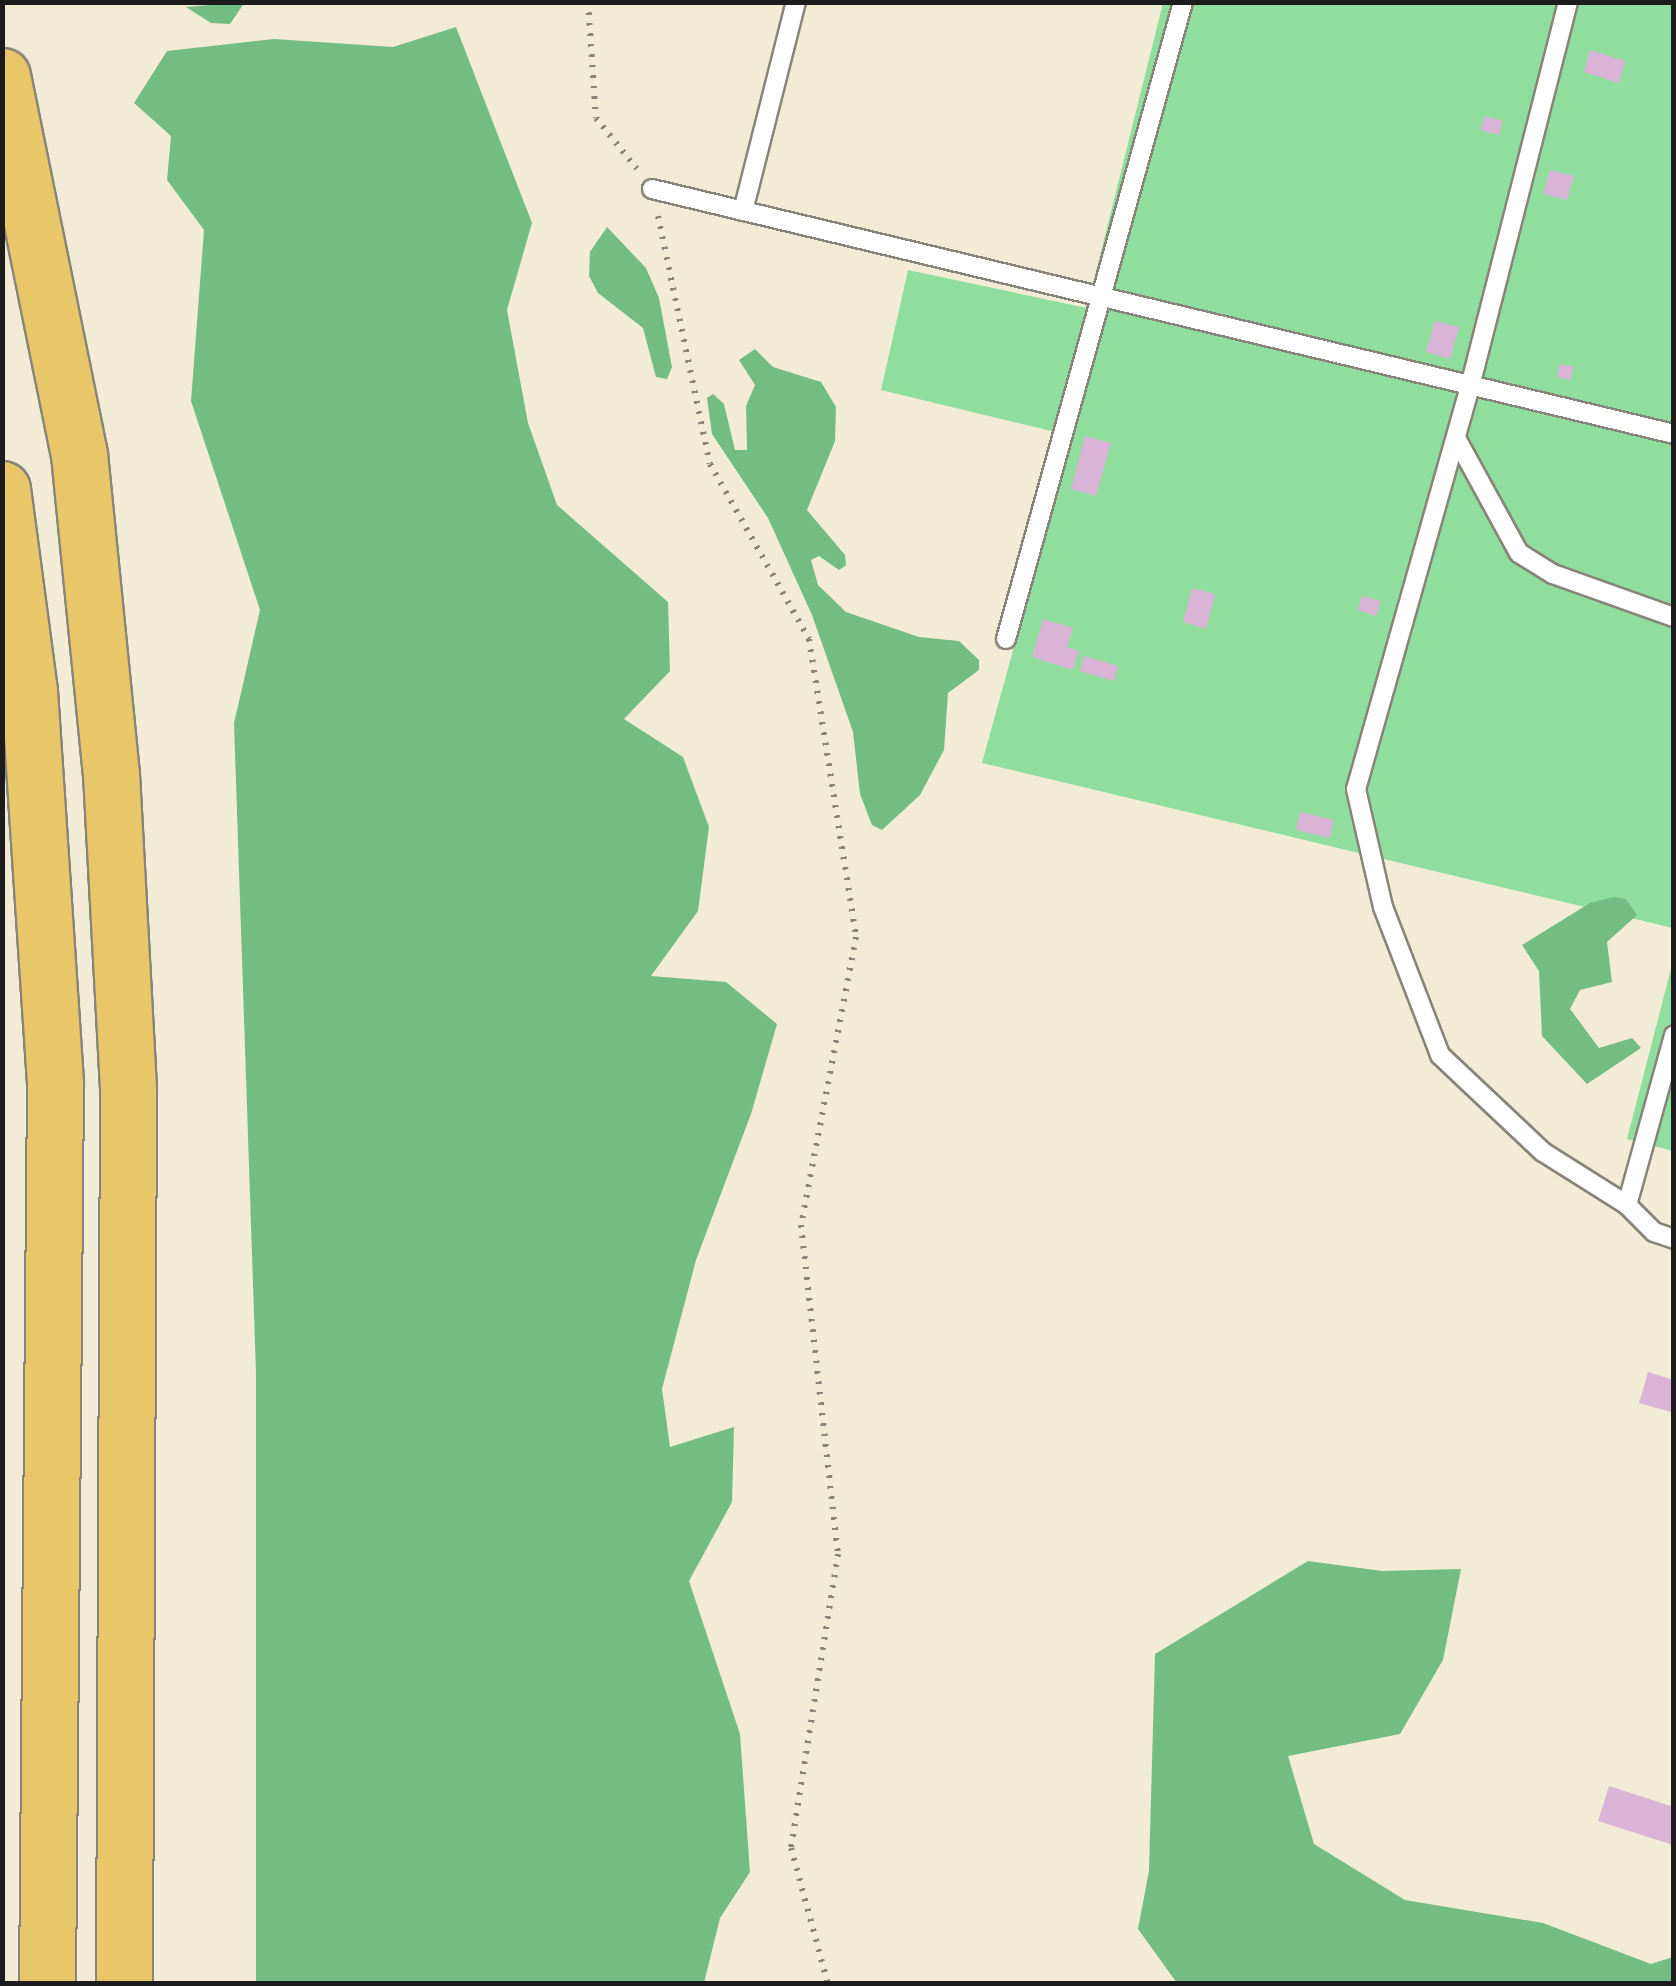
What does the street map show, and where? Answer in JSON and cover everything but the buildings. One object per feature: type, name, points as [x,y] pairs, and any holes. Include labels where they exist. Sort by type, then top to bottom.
[{"type":"highway","points":[[2,76],[79,454],[110,774],[128,1092],[124,1984]]},
{"type":"highway","points":[[2,489],[29,691],[55,1085],[47,1984]]},
{"type":"lane","points":[[743,211],[796,2]]},
{"type":"lane","points":[[1006,639],[1183,2]]},
{"type":"lane","points":[[1568,2],[1469,390],[1356,788],[1389,925],[1440,1055],[1542,1152],[1627,1205],[1654,1232],[1674,1239]]},
{"type":"lane","points":[[652,189],[1469,390],[1674,434]]},
{"type":"lane","points":[[1456,438],[1519,552],[1553,574],[1674,617]]},
{"type":"lane","points":[[1627,1205],[1674,1036]]},
{"type":"path","points":[[588,2],[596,118],[652,189],[710,464],[809,639],[856,937],[801,1224],[838,1554],[790,1848],[828,1984]]},
{"type":"green space","points":[[245,2],[230,24],[211,23],[186,7]]},
{"type":"green space","points":[[1163,3],[1673,3],[1673,928],[982,763],[1072,436],[881,390],[908,270],[1087,308]]},
{"type":"green space","points":[[456,27],[532,223],[507,310],[528,423],[557,505],[668,602],[670,671],[624,719],[683,757],[709,827],[698,911],[651,976],[726,982],[777,1024],[751,1114],[696,1260],[662,1389],[670,1447],[734,1427],[732,1502],[689,1581],[740,1734],[750,1872],[720,1918],[704,1983],[256,1983],[256,1373],[234,723],[260,610],[191,401],[204,230],[167,180],[171,136],[134,103],[167,51],[274,39],[393,47]]},
{"type":"green space","points":[[607,227],[646,268],[659,298],[672,367],[667,379],[656,377],[643,328],[598,293],[589,276],[590,252]]},
{"type":"green space","points":[[755,349],[773,367],[821,382],[836,407],[835,441],[807,510],[845,555],[846,565],[839,570],[819,556],[811,560],[818,585],[846,612],[919,637],[959,641],[979,660],[979,670],[948,693],[944,750],[920,795],[882,830],[872,825],[860,794],[853,732],[812,615],[768,518],[712,434],[707,398],[713,394],[724,404],[735,450],[747,450],[746,406],[755,385],[739,360]]},
{"type":"green space","points":[[1614,897],[1626,899],[1637,915],[1607,942],[1612,982],[1580,990],[1570,1009],[1599,1048],[1632,1038],[1641,1048],[1587,1084],[1542,1036],[1539,971],[1522,945],[1590,903]]},
{"type":"green space","points":[[1673,961],[1673,1151],[1627,1139]]},
{"type":"green space","points":[[1308,1561],[1382,1571],[1461,1569],[1443,1660],[1400,1734],[1288,1756],[1314,1844],[1405,1900],[1543,1923],[1651,1964],[1673,1957],[1673,1983],[1177,1983],[1138,1929],[1149,1871],[1155,1654]]}]
